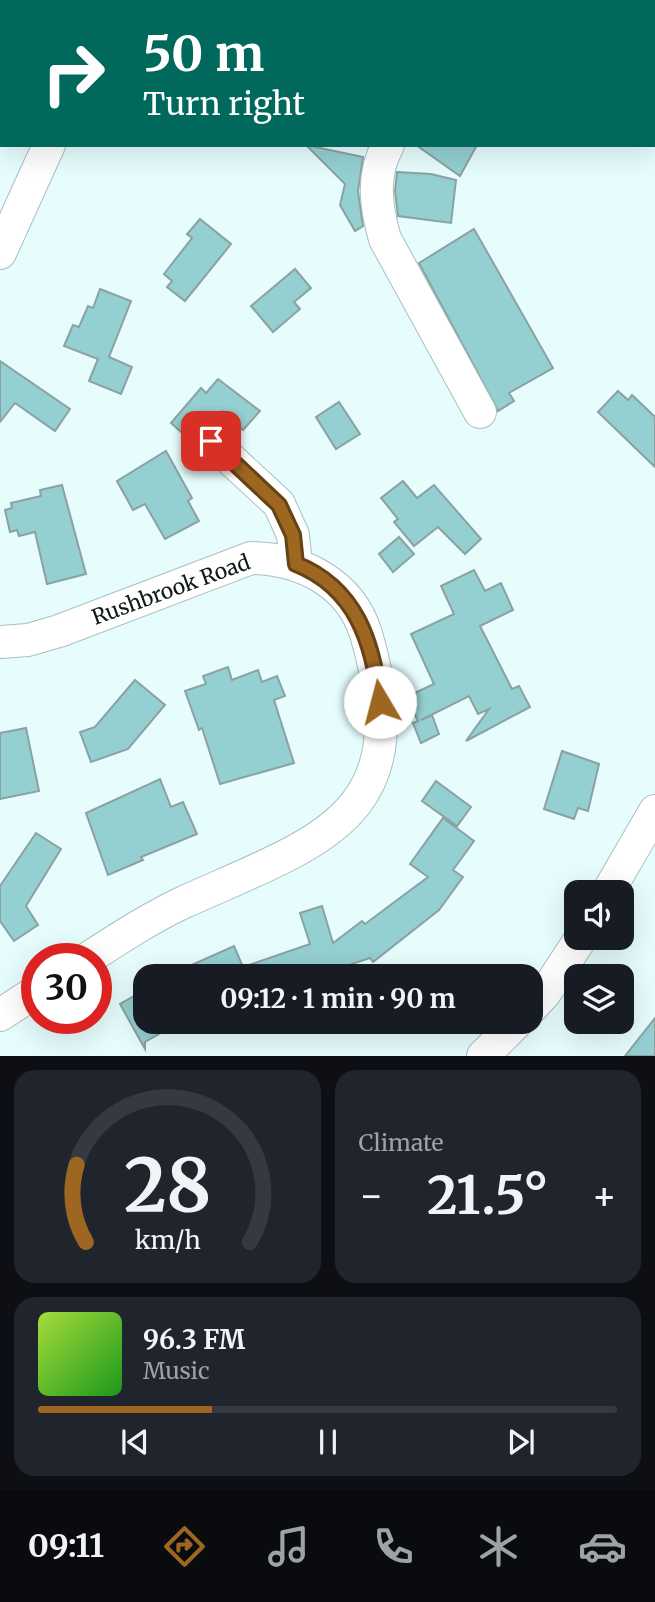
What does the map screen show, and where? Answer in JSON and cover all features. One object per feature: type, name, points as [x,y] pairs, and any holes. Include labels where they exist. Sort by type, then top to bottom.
[{"type":"street","points":[[0,253],[48,147]]},
{"type":"street","points":[[387,147],[375,192],[376,208],[385,239],[480,412]]},
{"type":"street","points":[[211,441],[279,505],[293,535],[296,564]]},
{"type":"street","name":"Rushbrook Road","points":[[0,642],[28,640],[59,631],[251,558],[280,558],[329,582],[346,597],[363,625],[377,671],[382,733],[379,758],[356,807],[305,848],[179,904],[112,944]]},
{"type":"street","points":[[615,880],[655,811]]},
{"type":"street","points":[[543,995],[573,950]]},
{"type":"street","points":[[0,1015],[21,1001]]},
{"type":"street","points":[[483,1056],[505,1034]]},
{"type":"building","points":[[308,147],[363,157],[358,191],[363,226],[355,231],[340,205],[345,184]]},
{"type":"building","points":[[419,147],[476,147],[460,176]]},
{"type":"building","points":[[397,172],[431,174],[456,180],[451,223],[398,216],[395,191]]},
{"type":"building","points":[[200,219],[231,244],[185,301],[167,287],[172,281],[164,274],[192,238],[187,234]]},
{"type":"building","points":[[474,229],[553,368],[509,393],[514,401],[498,411],[419,263]]},
{"type":"building","points":[[295,269],[311,288],[294,302],[300,309],[273,332],[251,306]]},
{"type":"building","points":[[100,289],[131,301],[109,357],[132,367],[121,394],[89,381],[98,359],[64,346],[73,325],[79,327],[88,306],[93,308]]},
{"type":"building","points":[[0,361],[70,409],[55,431],[15,403],[0,422]]},
{"type":"building","points":[[218,379],[260,411],[243,430],[222,411],[211,423],[197,429],[193,443],[171,423],[201,388],[206,393]]},
{"type":"building","points":[[618,391],[628,400],[632,395],[655,417],[655,467],[598,412]]},
{"type":"building","points":[[339,402],[360,434],[336,449],[316,417]]},
{"type":"building","points":[[166,451],[192,498],[188,501],[199,521],[165,539],[145,504],[133,510],[117,481]]},
{"type":"building","points":[[403,481],[417,498],[434,485],[481,539],[465,554],[438,527],[414,546],[394,522],[398,519],[381,498]]},
{"type":"building","points":[[62,485],[86,574],[47,584],[35,532],[19,536],[17,530],[10,532],[5,510],[12,508],[11,503],[41,496],[40,490]]},
{"type":"building","points":[[399,537],[414,554],[393,572],[379,554]]},
{"type":"building","points":[[474,570],[485,591],[501,583],[513,610],[480,626],[512,689],[519,686],[530,707],[466,741],[489,709],[478,714],[469,696],[421,720],[432,715],[439,734],[421,743],[413,723],[418,721],[406,697],[434,684],[411,634],[454,614],[441,586]]},
{"type":"building","points":[[228,667],[232,680],[258,670],[262,682],[277,676],[285,696],[274,700],[294,763],[220,784],[202,728],[199,730],[185,691],[206,684],[203,676]]},
{"type":"building","points":[[135,680],[165,705],[128,749],[91,762],[80,732],[95,727]]},
{"type":"building","points":[[26,728],[39,791],[0,799],[0,733]]},
{"type":"building","points":[[562,751],[599,764],[588,811],[578,808],[574,819],[544,809]]},
{"type":"building","points":[[160,779],[171,807],[183,802],[197,834],[141,857],[143,860],[108,875],[86,813]]},
{"type":"building","points":[[436,781],[471,807],[457,826],[422,801]]},
{"type":"building","points":[[443,818],[474,841],[453,870],[463,877],[439,910],[373,962],[370,958],[352,964],[252,964],[310,944],[300,913],[322,906],[333,943],[362,921],[365,924],[428,877],[410,864]]},
{"type":"building","points":[[36,833],[61,849],[26,906],[38,925],[14,941],[0,921],[0,886]]},
{"type":"building","points":[[234,946],[242,964],[194,964]]},
{"type":"building","points":[[133,997],[133,1027],[120,1004]]},
{"type":"building","points":[[655,1018],[655,1056],[625,1056]]},
{"type":"building","points":[[137,1034],[159,1034],[145,1042],[145,1049]]},
{"type":"route","points":[[211,441],[279,505],[289,521],[296,564],[308,568],[346,597],[363,625],[377,671],[380,702]]}]
